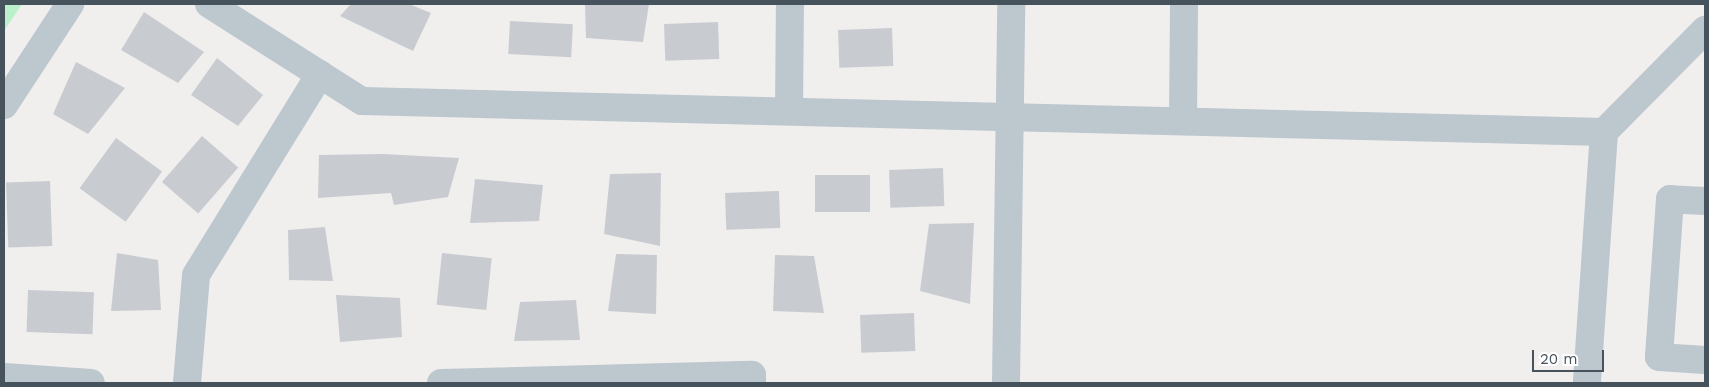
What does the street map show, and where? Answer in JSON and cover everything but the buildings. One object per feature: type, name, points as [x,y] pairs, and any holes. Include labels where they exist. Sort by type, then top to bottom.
[{"type":"street","points":[[4,105],[70,4]]},
{"type":"street","points":[[209,4],[362,101],[1604,132]]},
{"type":"street","points":[[789,111],[790,4]]},
{"type":"street","points":[[1006,383],[1011,4]]},
{"type":"street","points":[[1183,122],[1184,4]]},
{"type":"street","points":[[1587,383],[1604,132],[1705,30]]},
{"type":"street","points":[[187,383],[196,275],[320,74]]},
{"type":"street","points":[[1705,201],[1670,199],[1659,357],[1705,360]]},
{"type":"street","points":[[441,383],[752,375],[752,383]]},
{"type":"street","points":[[4,377],[91,383]]},
{"type":"green space","points":[[4,4],[22,4],[4,31]]}]
